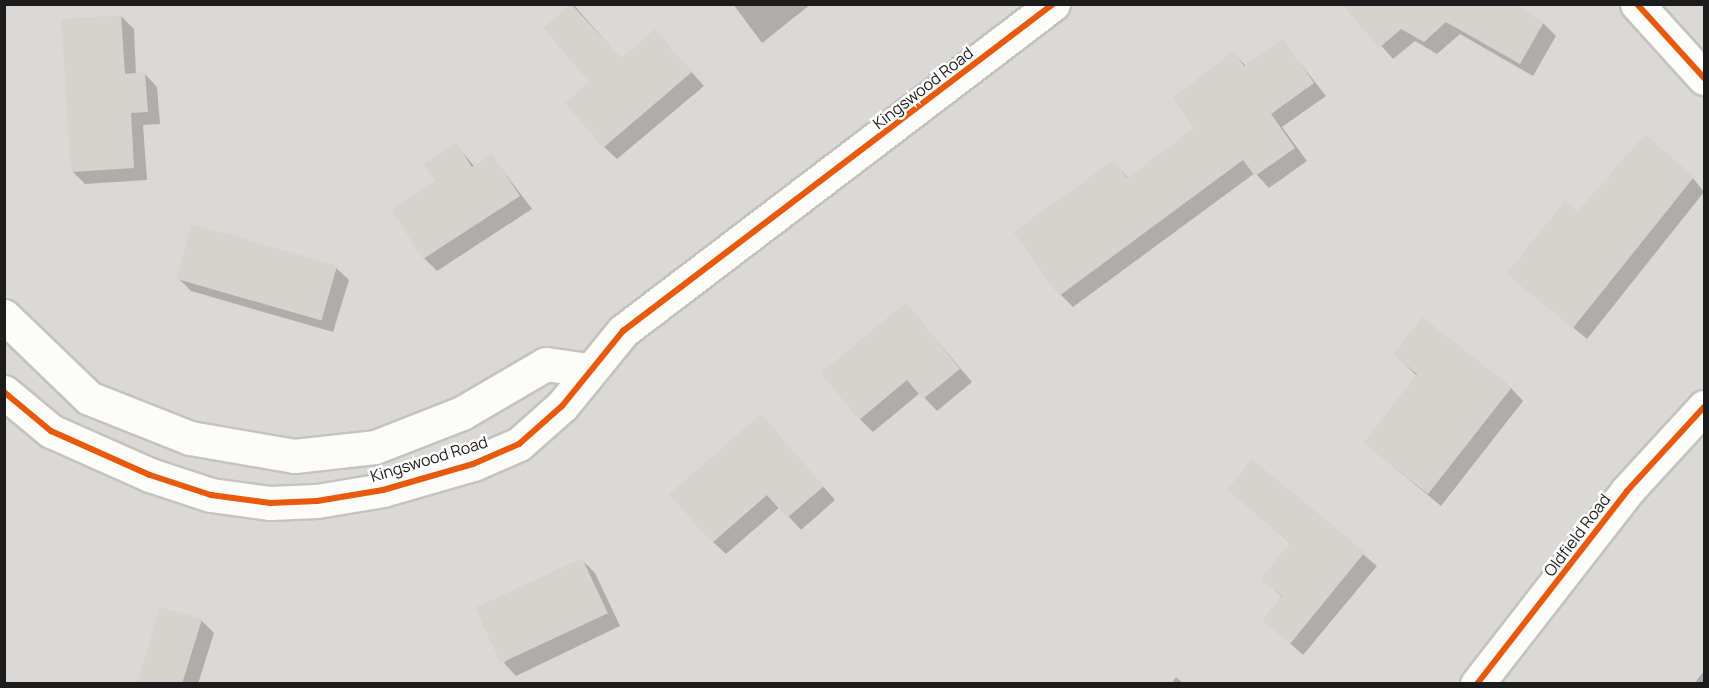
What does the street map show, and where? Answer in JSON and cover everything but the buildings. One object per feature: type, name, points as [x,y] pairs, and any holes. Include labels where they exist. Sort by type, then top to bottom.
[{"type":"street","name":"Kingswood Road","points":[[4,392],[51,431],[150,475],[211,495],[270,503],[317,501],[383,490],[473,464],[519,444],[562,406],[587,370],[623,331],[1053,4]]},
{"type":"street","points":[[1637,4],[1704,78]]},
{"type":"street","name":"Kingswood Road","points":[[4,316],[89,398],[190,438],[294,456],[375,447],[462,412],[546,364],[587,370]]},
{"type":"street","name":"Oldfield Road","points":[[1477,684],[1628,491],[1704,407]]},
{"type":"shaded area","points":[[5,5],[1704,5],[1704,683],[5,683]]},
{"type":"cycle path","points":[[4,392],[51,431],[150,475],[211,495],[270,503],[317,501],[383,490],[473,464],[519,444],[562,406],[623,331],[1053,4]]},
{"type":"cycle path","points":[[1637,4],[1704,78]]},
{"type":"cycle path","points":[[1477,684],[1627,491],[1704,407]]}]
